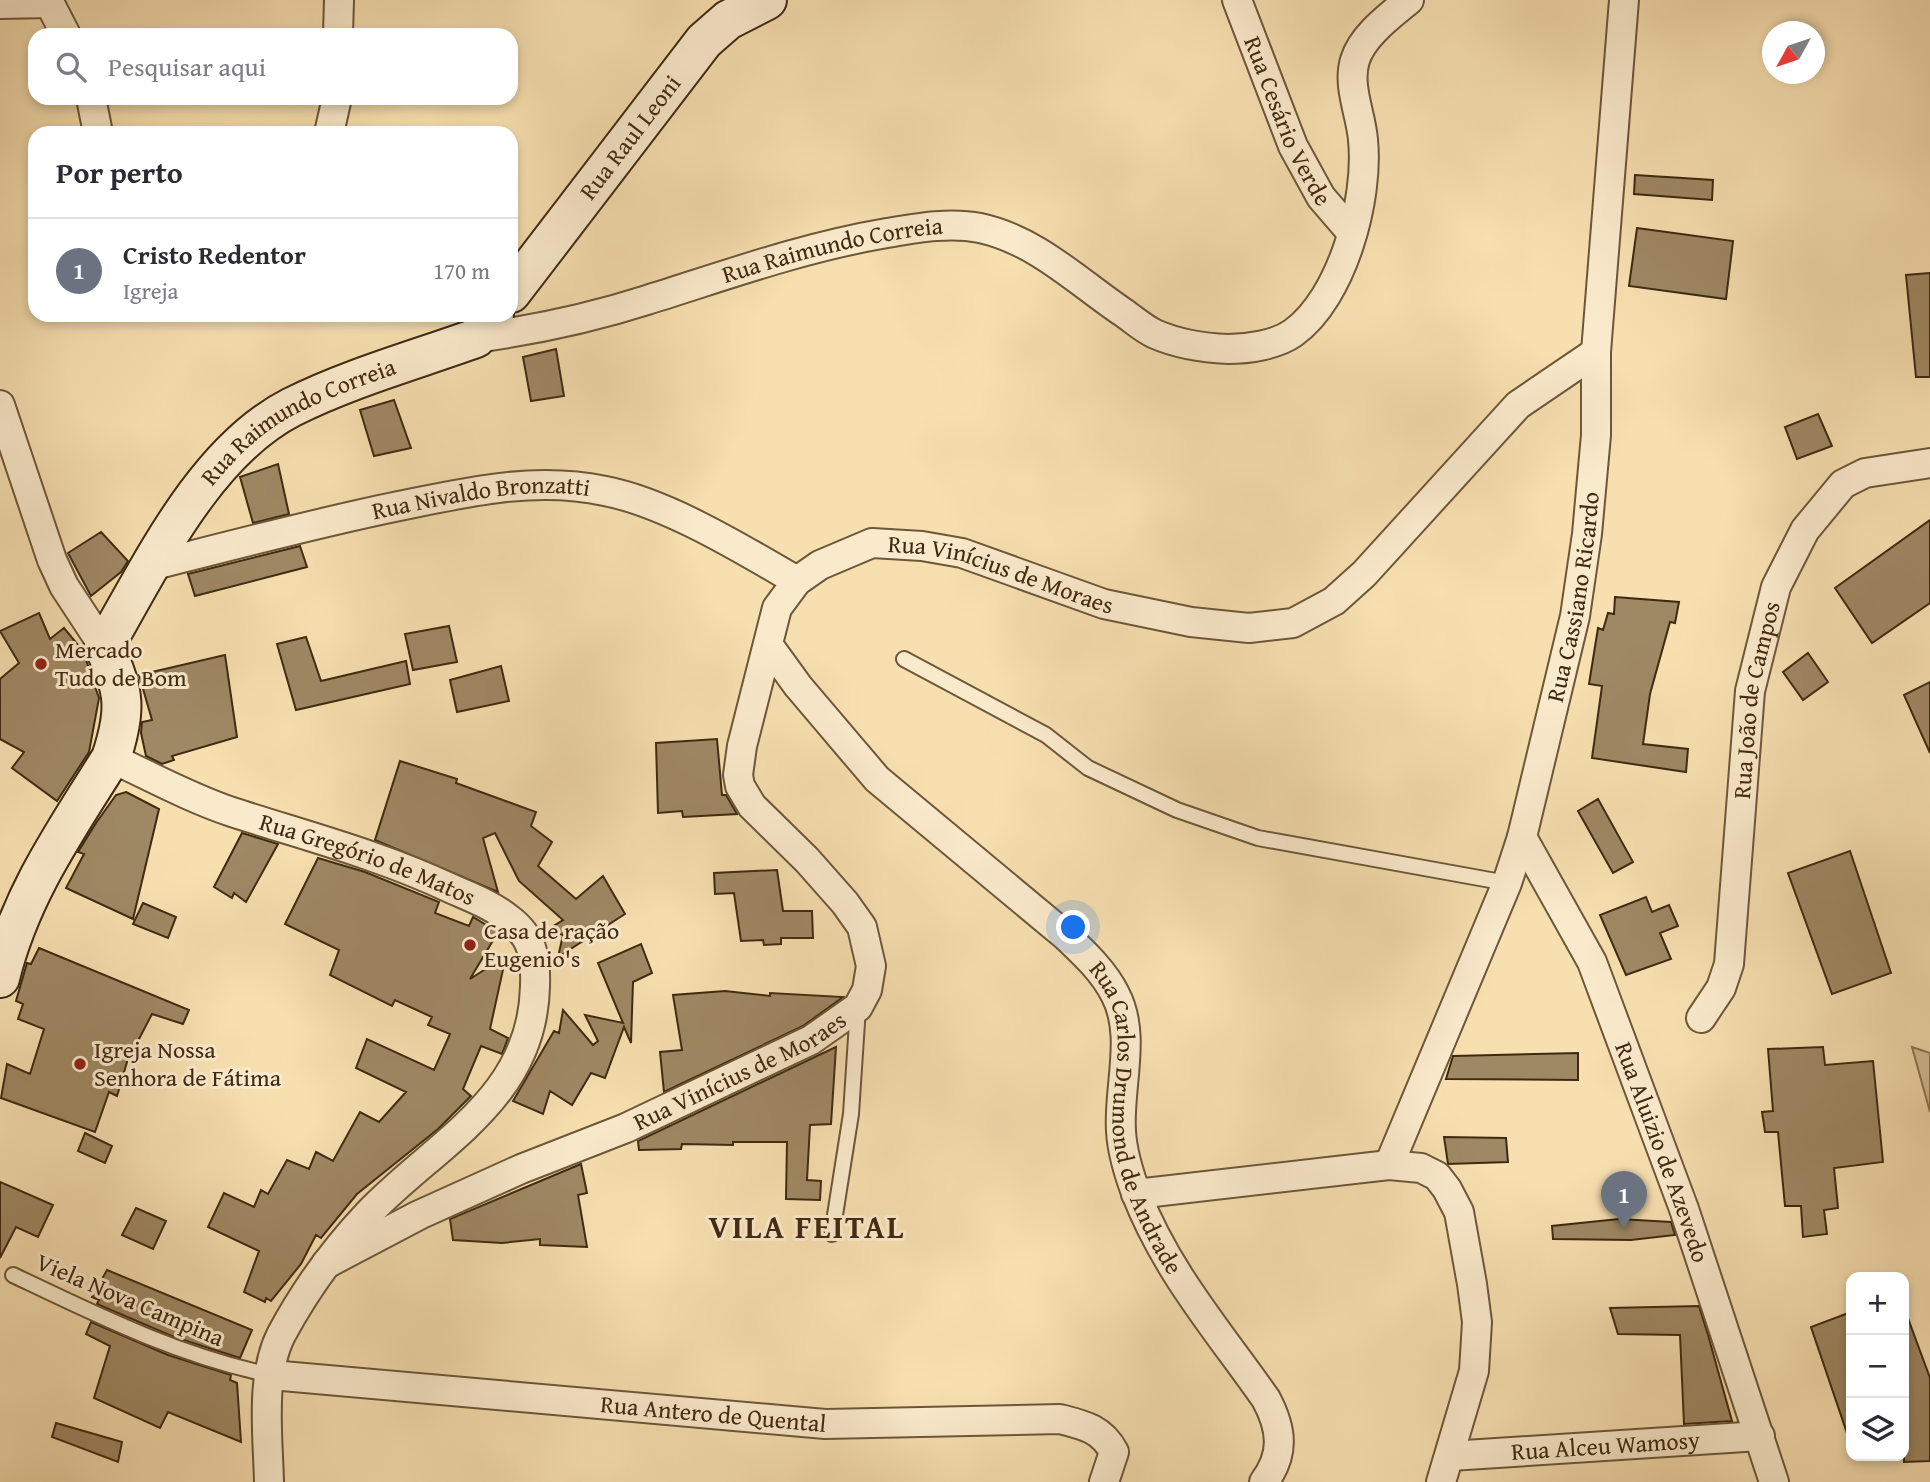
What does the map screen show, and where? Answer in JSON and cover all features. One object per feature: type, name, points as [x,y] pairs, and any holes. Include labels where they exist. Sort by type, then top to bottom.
[{"type":"street","points":[[338,28],[339,0]]},
{"type":"street","name":"Rua Raul Leoni","points":[[518,284],[704,41],[728,20],[767,0]]},
{"type":"street","name":"Rua Cesário Verde","points":[[1237,0],[1293,146],[1321,197],[1352,233]]},
{"type":"street","name":"Rua Raimundo Correia","points":[[104,647],[151,566],[197,495],[223,462],[259,428],[290,407],[485,327],[584,318],[808,249],[923,227],[957,226],[978,228],[1030,247],[1154,334],[1201,348],[1243,349],[1292,334],[1314,312],[1335,280],[1352,233],[1363,174],[1363,138],[1355,102],[1355,60],[1368,38],[1409,0]]},
{"type":"street","name":"Rua Cassiano Ricardo","points":[[1389,1165],[1507,883],[1522,836],[1575,616],[1596,435],[1596,352],[1624,0]]},
{"type":"street","points":[[0,4],[49,2],[62,28]]},
{"type":"street","points":[[92,105],[97,126]]},
{"type":"street","points":[[331,126],[335,105]]},
{"type":"street","name":"Rua Vinícius de Moraes","points":[[326,1264],[419,1215],[521,1169],[626,1128],[811,1040],[858,1007],[867,990],[871,967],[862,927],[807,860],[752,806],[740,786],[742,746],[778,608],[797,581],[820,565],[872,542],[922,546],[962,554],[1104,604],[1191,622],[1248,628],[1293,623],[1334,601],[1364,574],[1518,405],[1596,352]]},
{"type":"street","points":[[0,405],[52,560],[64,586],[117,672],[123,710],[111,758],[32,887],[13,933],[0,978]]},
{"type":"street","name":"Rua João de Campos","points":[[1701,1018],[1721,988],[1729,964],[1750,691],[1776,587],[1805,530],[1843,484],[1865,473],[1930,463]]},
{"type":"street","name":"Rua Nivaldo Bronzatti","points":[[151,566],[330,520],[488,487],[553,484],[606,491],[654,508],[738,547],[797,581]]},
{"type":"street","name":"Rua Carlos Drumond de Andrade","points":[[769,646],[798,686],[877,779],[1068,937],[1095,965],[1116,994],[1124,1018],[1121,1131],[1136,1194],[1170,1266],[1266,1399],[1277,1420],[1279,1453],[1264,1482]]},
{"type":"street","name":"Rua Gregório de Matos","points":[[111,758],[229,811],[337,843],[416,872],[506,916],[522,929],[531,944],[536,964],[535,996],[526,1041],[506,1077],[478,1116],[371,1211],[326,1264],[280,1337],[265,1406],[270,1482]]},
{"type":"street","name":"Rua Aluizio de Azevedo","points":[[1522,836],[1592,962],[1684,1209],[1774,1482]]},
{"type":"street","points":[[1136,1194],[1389,1165],[1421,1168],[1437,1175],[1460,1212],[1477,1322],[1474,1371],[1446,1469]]},
{"type":"street","name":"Rua Antero de Quental","points":[[271,1376],[825,1424],[1060,1419],[1092,1427],[1108,1440],[1114,1452],[1104,1482]]},
{"type":"street","name":"Rua Alceu Wamosy","points":[[1446,1469],[1760,1436]]},
{"type":"lane","points":[[904,659],[1046,735],[1088,768],[1177,810],[1258,838],[1507,883]]},
{"type":"lane","points":[[832,1234],[851,1114],[858,1007]]},
{"type":"lane","name":"Viela Nova Campina","points":[[13,1275],[108,1320],[187,1353],[271,1376]]},
{"type":"shaded area","points":[[1912,1047],[1930,1053],[1930,1112]]},
{"type":"building","points":[[1635,175],[1713,180],[1712,200],[1634,194]]},
{"type":"building","points":[[1637,228],[1733,241],[1726,299],[1629,286]]},
{"type":"building","points":[[1930,273],[1930,377],[1916,377],[1906,275]]},
{"type":"building","points":[[556,349],[564,396],[531,401],[523,357]]},
{"type":"building","points":[[394,400],[411,448],[374,456],[360,410]]},
{"type":"building","points":[[1818,414],[1832,446],[1797,459],[1785,427]]},
{"type":"building","points":[[278,464],[289,514],[253,523],[240,477]]},
{"type":"building","points":[[1930,520],[1930,603],[1872,643],[1835,588]]},
{"type":"building","points":[[101,532],[128,561],[121,572],[91,596],[68,553]]},
{"type":"building","points":[[300,546],[307,567],[195,596],[188,574]]},
{"type":"building","points":[[1615,597],[1679,602],[1675,623],[1670,622],[1650,694],[1643,744],[1688,749],[1686,772],[1592,758],[1602,686],[1589,684],[1598,628],[1603,630],[1608,613],[1614,614]]},
{"type":"building","points":[[39,613],[50,639],[64,628],[83,651],[99,698],[89,752],[57,801],[12,768],[24,752],[0,739],[0,679],[19,663],[0,631]]},
{"type":"building","points":[[449,626],[457,662],[413,670],[405,634]]},
{"type":"building","points":[[306,637],[321,681],[406,661],[410,684],[296,710],[277,644]]},
{"type":"building","points":[[1808,653],[1828,682],[1803,700],[1783,672]]},
{"type":"building","points":[[225,655],[237,737],[172,756],[174,760],[162,764],[146,756],[141,733],[142,722],[152,720],[139,675]]},
{"type":"building","points":[[501,666],[509,701],[457,712],[450,680]]},
{"type":"building","points":[[1930,682],[1930,753],[1904,695]]},
{"type":"building","points":[[717,739],[722,795],[726,795],[737,814],[683,817],[682,811],[658,813],[656,743]]},
{"type":"building","points":[[400,761],[457,779],[456,783],[536,812],[531,826],[552,842],[538,866],[576,899],[603,876],[625,914],[558,957],[563,935],[547,930],[563,920],[519,881],[495,833],[483,838],[498,892],[375,840]]},
{"type":"building","points":[[126,792],[159,809],[133,919],[66,888],[84,854],[78,852],[96,823],[116,795]]},
{"type":"building","points":[[1598,799],[1633,862],[1613,873],[1578,811]]},
{"type":"building","points":[[242,833],[278,844],[246,902],[234,893],[232,898],[214,887]]},
{"type":"building","points":[[1850,851],[1891,973],[1832,994],[1788,873]]},
{"type":"building","points":[[318,858],[365,872],[439,902],[435,913],[469,926],[473,917],[498,932],[470,979],[506,956],[490,1029],[508,1038],[502,1054],[481,1046],[463,1089],[471,1096],[438,1129],[357,1194],[321,1238],[316,1235],[301,1264],[271,1301],[266,1298],[265,1302],[244,1292],[259,1251],[208,1227],[224,1193],[254,1207],[261,1190],[268,1194],[287,1160],[309,1169],[316,1152],[333,1161],[360,1112],[379,1122],[406,1092],[356,1068],[367,1039],[434,1070],[450,1034],[428,1025],[432,1017],[395,1000],[392,1006],[330,975],[339,950],[285,924]]},
{"type":"building","points":[[777,870],[783,911],[812,911],[813,938],[781,938],[781,944],[764,945],[763,940],[741,941],[734,893],[715,894],[714,873]]},
{"type":"building","points":[[1646,897],[1652,912],[1669,905],[1678,926],[1660,933],[1671,959],[1626,975],[1600,915]]},
{"type":"building","points":[[143,903],[176,917],[168,938],[133,924]]},
{"type":"building","points":[[641,944],[652,973],[633,982],[631,1043],[624,1027],[605,1078],[591,1073],[572,1105],[550,1091],[543,1114],[513,1101],[554,1031],[559,1033],[563,1010],[593,1045],[598,1041],[585,1015],[623,1023],[598,963]]},
{"type":"building","points":[[39,948],[189,1010],[183,1024],[152,1014],[127,1062],[117,1096],[109,1092],[95,1132],[1,1098],[7,1064],[30,1074],[44,1029],[18,1019],[23,1004],[16,1001],[27,963],[31,964]]},
{"type":"building","points":[[725,991],[770,996],[770,993],[843,997],[803,1026],[664,1092],[660,1052],[682,1050],[673,995]]},
{"type":"building","points":[[836,1047],[831,1124],[810,1125],[807,1180],[821,1181],[820,1200],[786,1199],[787,1142],[682,1144],[681,1149],[639,1150],[638,1141]]},
{"type":"building","points":[[1823,1047],[1825,1065],[1873,1061],[1883,1162],[1834,1168],[1838,1208],[1824,1210],[1827,1234],[1803,1237],[1801,1206],[1785,1206],[1778,1132],[1765,1132],[1762,1112],[1773,1111],[1768,1049]]},
{"type":"building","points":[[1578,1053],[1578,1080],[1446,1079],[1453,1056]]},
{"type":"building","points":[[85,1133],[112,1146],[105,1163],[78,1151]]},
{"type":"building","points":[[1444,1137],[1506,1138],[1508,1162],[1448,1164]]},
{"type":"building","points":[[581,1164],[587,1193],[578,1195],[587,1247],[540,1245],[540,1239],[502,1243],[453,1240],[450,1219]]},
{"type":"building","points":[[0,1182],[53,1205],[38,1237],[16,1227],[0,1258]]},
{"type":"building","points":[[136,1208],[166,1221],[153,1249],[122,1235]]},
{"type":"building","points":[[1619,1219],[1671,1222],[1675,1235],[1631,1240],[1553,1239],[1552,1226]]},
{"type":"building","points":[[107,1270],[252,1330],[240,1358],[174,1337],[97,1304],[99,1300],[92,1297]]},
{"type":"building","points":[[1699,1306],[1732,1421],[1684,1424],[1680,1335],[1618,1334],[1610,1308]]},
{"type":"building","points":[[1846,1314],[1846,1430],[1811,1327]]},
{"type":"building","points":[[1909,1321],[1930,1378],[1930,1461],[1904,1462],[1909,1461]]},
{"type":"building","points":[[91,1322],[168,1355],[231,1375],[230,1380],[237,1383],[241,1442],[168,1412],[160,1428],[94,1398],[110,1346],[86,1334]]},
{"type":"building","points":[[56,1423],[122,1442],[118,1462],[52,1437]]},
{"type":"place","name":"Mercado Tudo de Bom","points":[[41,664]]},
{"type":"place","name":"Casa de ração Eugenio's","points":[[470,945]]},
{"type":"place","name":"Igreja Nossa Senhora de Fátima","points":[[80,1064]]},
{"type":"place","name":"Cristo Redentor","points":[[1624,1229]]},
{"type":"district","name":"VILA FEITAL","points":[[807,1227]]}]
